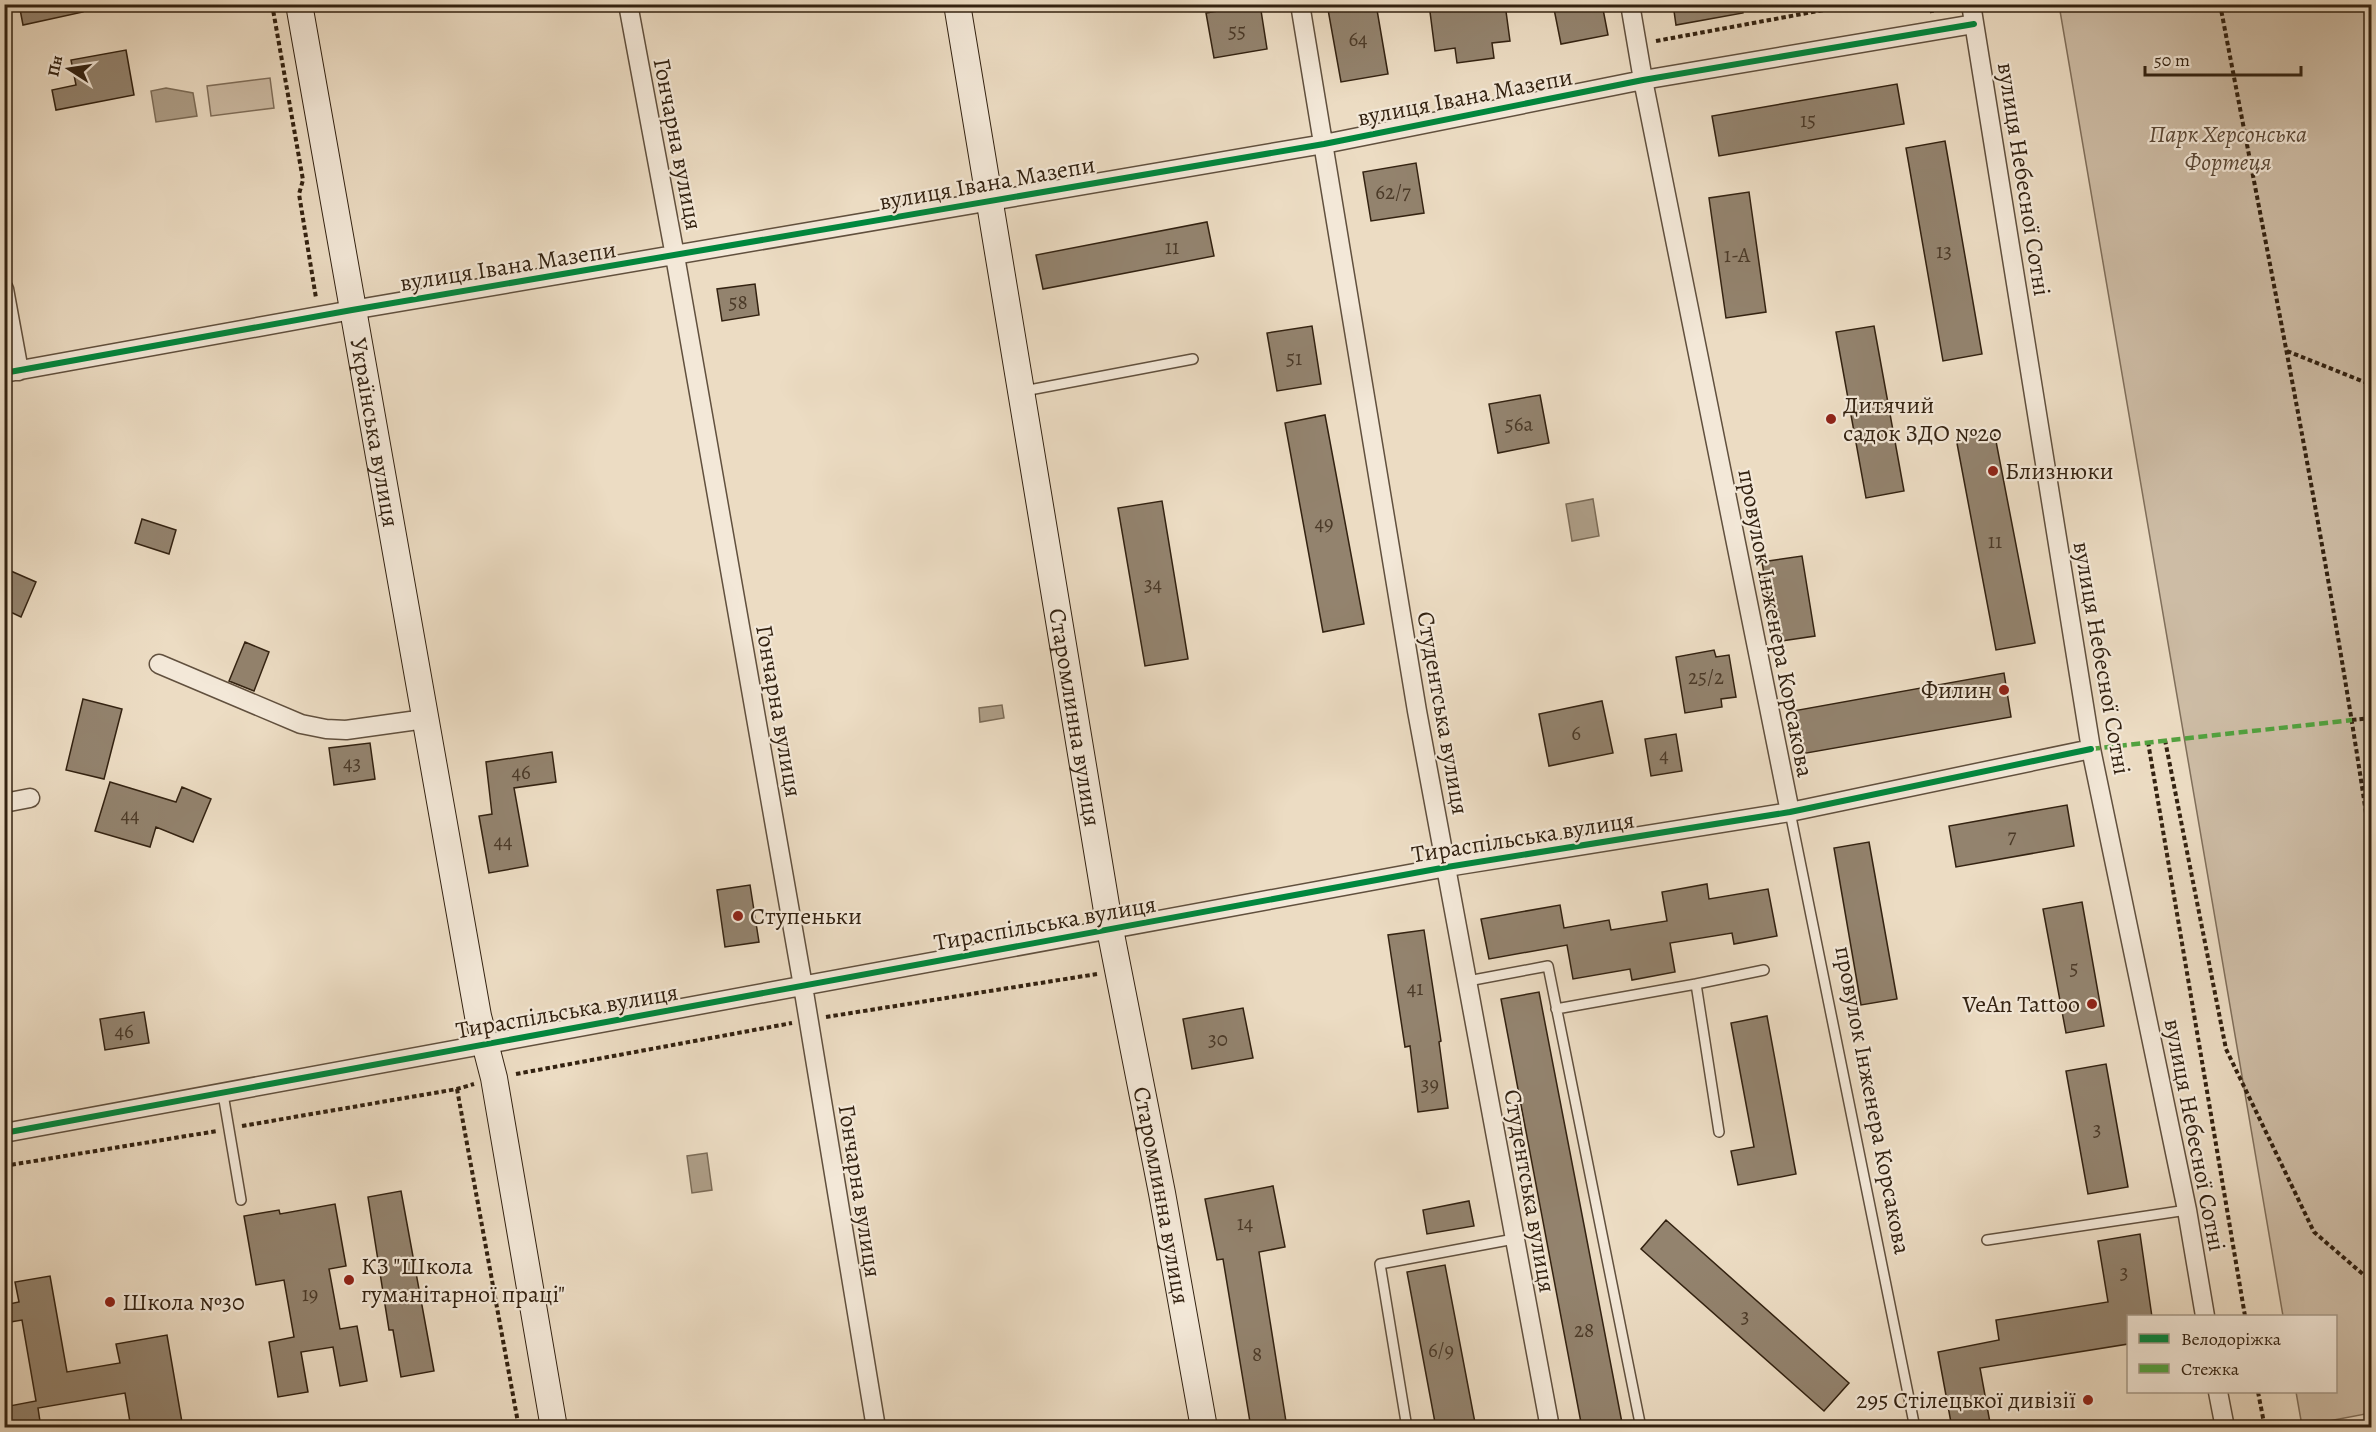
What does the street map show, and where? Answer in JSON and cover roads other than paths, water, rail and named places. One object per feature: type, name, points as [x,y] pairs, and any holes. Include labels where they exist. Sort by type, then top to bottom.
[{"type":"street","name":"Українська вулиця","points":[[299,4],[484,1044],[494,1078],[554,1428]]},
{"type":"street","name":"Гончарна вулиця","points":[[628,4],[675,256],[803,986],[876,1428]]},
{"type":"street","name":"Старомлинна вулиця","points":[[957,4],[1110,929],[1162,1193],[1204,1428]]},
{"type":"street","name":"Студентська вулиця","points":[[1300,4],[1417,711],[1550,1428]]},
{"type":"street","name":"провулок Інженера Корсакова","points":[[1630,4],[1643,80],[1790,812]]},
{"type":"street","name":"вулиця Небесної Сотні","points":[[1971,4],[2091,749],[2187,1210],[2205,1315]]},
{"type":"street","name":"вулиця Івана Мазепи","points":[[12,372],[352,310],[1324,144],[1643,80],[1974,24]]},
{"type":"street","points":[[4,289],[12,372]]},
{"type":"street","points":[[159,664],[301,723],[326,729],[346,730],[425,719]]},
{"type":"street","name":"Тираспільська вулиця","points":[[4,1133],[1447,867],[1790,812],[2091,749]]},
{"type":"street","points":[[4,803],[30,798]]},
{"type":"street","points":[[2218,1393],[2224,1428]]},
{"type":"lane","points":[[1022,392],[1193,358]]},
{"type":"lane","name":"провулок Інженера Корсакова","points":[[1790,812],[1915,1428]]},
{"type":"lane","points":[[1468,981],[1548,966],[1641,1428]]},
{"type":"lane","points":[[1557,1008],[1764,970]]},
{"type":"lane","points":[[1696,984],[1719,1132]]},
{"type":"lane","points":[[223,1094],[241,1200]]},
{"type":"lane","points":[[1987,1240],[2187,1210]]},
{"type":"lane","points":[[1407,1428],[1380,1264],[1514,1239]]},
{"type":"place","name":"Дитячий садок ЗДО №20","points":[[1831,419]]},
{"type":"place","name":"Близнюки","points":[[1993,471]]},
{"type":"place","name":"Филин","points":[[2004,690]]},
{"type":"place","name":"Ступеньки","points":[[738,916]]},
{"type":"place","name":"VeAn Tattoo","points":[[2092,1004]]},
{"type":"place","name":"КЗ \"Школа гуманітарної праці\"","points":[[349,1280]]},
{"type":"place","name":"Школа №30","points":[[110,1302]]},
{"type":"place","name":"295 Стілецької дивізії","points":[[2088,1400]]},
{"type":"park label","name":"Парк Херсонська Фортеця","points":[[2228,148]]}]
